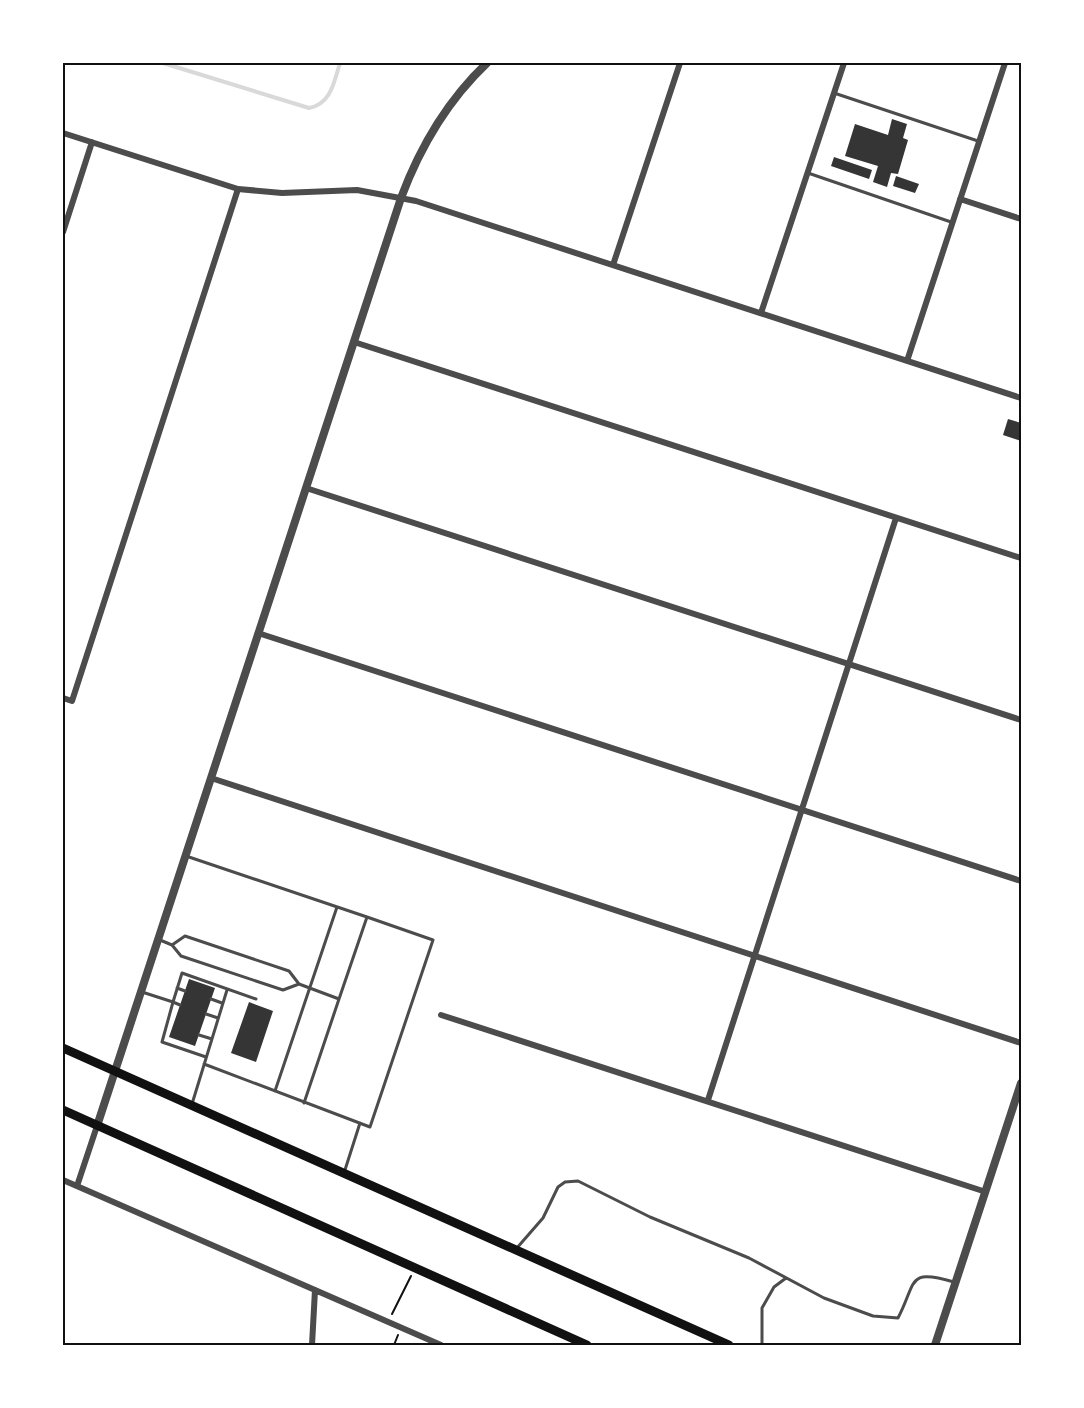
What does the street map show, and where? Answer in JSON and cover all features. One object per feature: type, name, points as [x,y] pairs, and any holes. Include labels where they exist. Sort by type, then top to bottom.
[{"type":"main road","points":[[63,1048],[729,1345]]},
{"type":"main road","points":[[63,1110],[587,1345]]},
{"type":"street","points":[[77,1186],[400,198],[431,134],[465,86],[488,63]]},
{"type":"street","points":[[613,265],[680,63]]},
{"type":"street","points":[[761,314],[844,63]]},
{"type":"street","points":[[907,361],[1005,63]]},
{"type":"street","points":[[63,133],[238,189],[282,193],[357,190],[400,198],[1021,398]]},
{"type":"street","points":[[63,232],[92,142]]},
{"type":"street","points":[[63,698],[72,701],[238,189]]},
{"type":"street","points":[[960,199],[1021,219]]},
{"type":"street","points":[[354,342],[1021,558]]},
{"type":"street","points":[[306,488],[1021,720]]},
{"type":"street","points":[[708,1100],[896,518]]},
{"type":"street","points":[[258,633],[1021,881]]},
{"type":"street","points":[[211,778],[1021,1043]]},
{"type":"street","points":[[441,1015],[986,1192]]},
{"type":"street","points":[[935,1345],[1021,1085]]},
{"type":"street","points":[[63,1180],[441,1345]]},
{"type":"street","points":[[312,1345],[315,1290]]},
{"type":"lane","points":[[834,93],[979,142]]},
{"type":"lane","points":[[808,174],[953,222]]},
{"type":"lane","points":[[185,855],[433,940],[370,1127],[204,1064]]},
{"type":"lane","points":[[275,1091],[337,908]]},
{"type":"lane","points":[[304,1103],[367,917]]},
{"type":"lane","points":[[172,945],[185,936],[289,971],[299,984],[339,999]]},
{"type":"lane","points":[[158,939],[172,945],[181,956],[283,990],[299,984]]},
{"type":"lane","points":[[207,1057],[162,1042],[182,973],[256,999]]},
{"type":"lane","points":[[177,988],[185,991]]},
{"type":"lane","points":[[192,1106],[226,990]]},
{"type":"lane","points":[[141,992],[180,1005]]},
{"type":"lane","points":[[211,999],[222,1003]]},
{"type":"lane","points":[[206,1014],[218,1018]]},
{"type":"lane","points":[[167,1025],[173,1026]]},
{"type":"lane","points":[[199,1035],[212,1039]]},
{"type":"lane","points":[[344,1174],[360,1123]]},
{"type":"lane","points":[[515,1250],[543,1218],[558,1187],[565,1182],[578,1181],[650,1217],[749,1258],[849,1309],[888,1319],[898,1318],[909,1288],[922,1276],[932,1275],[956,1282]]},
{"type":"lane","points":[[762,1345],[762,1308],[774,1287],[786,1278]]},
{"type":"path","points":[[388,1322],[415,1268]]},
{"type":"building","points":[[892,119],[907,124],[903,138],[908,140],[898,174],[891,173],[887,187],[873,182],[878,166],[845,156],[855,124],[888,135]]},
{"type":"building","points":[[834,157],[872,170],[869,179],[831,166]]},
{"type":"building","points":[[896,176],[919,184],[915,193],[893,186]]},
{"type":"building","points":[[1008,419],[1021,423],[1021,441],[1003,435]]},
{"type":"building","points":[[189,979],[215,988],[195,1046],[169,1037]]},
{"type":"building","points":[[249,1002],[273,1011],[256,1062],[231,1053]]},
{"type":"waterway","points":[[163,63],[309,108],[316,106],[327,97],[340,63]]}]
